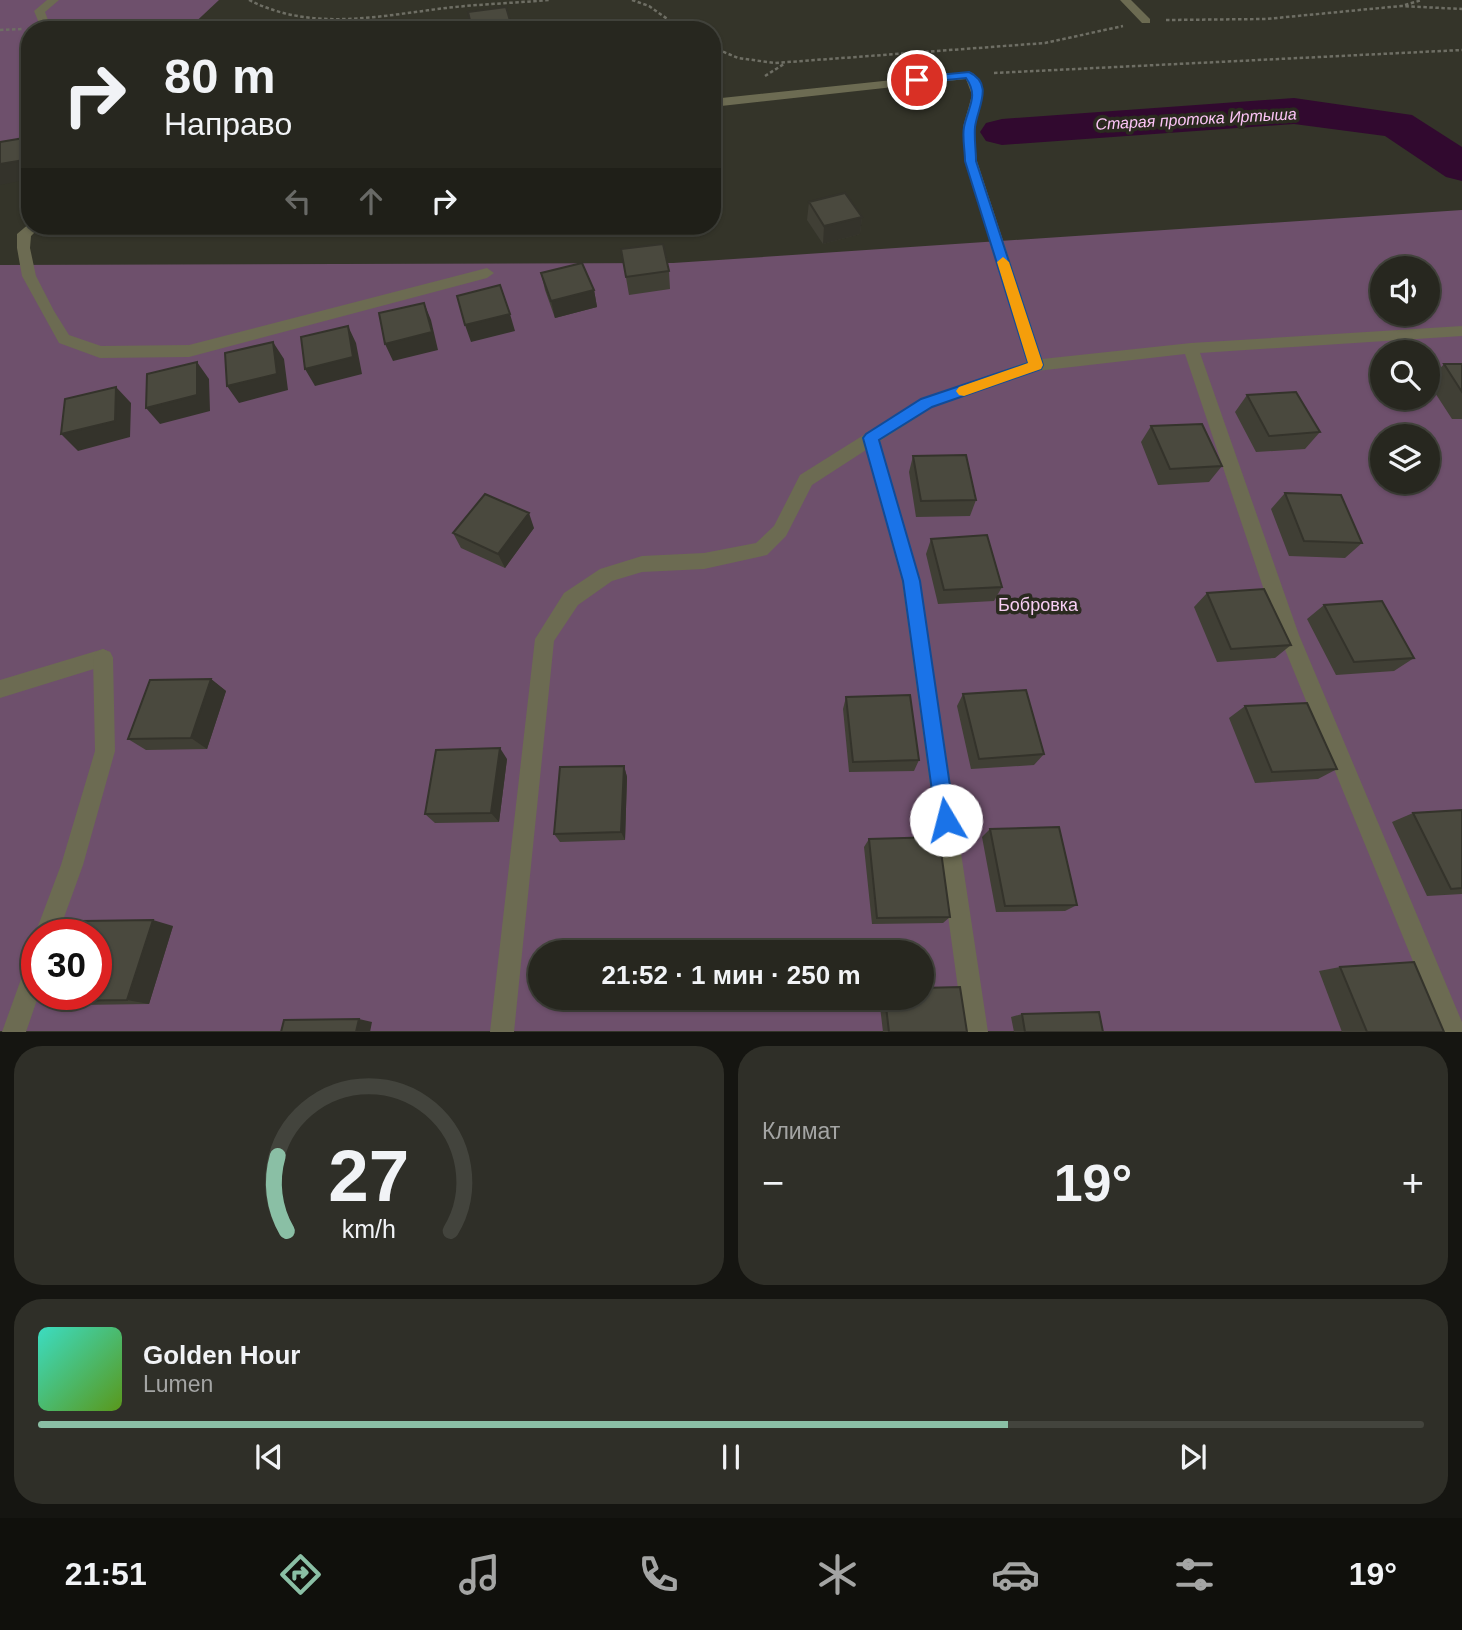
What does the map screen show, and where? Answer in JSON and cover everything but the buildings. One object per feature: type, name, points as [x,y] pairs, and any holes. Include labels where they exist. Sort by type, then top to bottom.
[{"type":"street","points":[[43,21],[39,11],[54,0]]},
{"type":"street","points":[[1125,0],[1146,21]]},
{"type":"street","points":[[721,102],[969,75],[978,87],[979,96],[969,128],[971,161],[1036,365]]},
{"type":"street","points":[[24,235],[21,253],[34,290],[64,339],[100,352],[189,351],[487,273]]},
{"type":"street","points":[[502,1031],[545,639],[571,599],[606,575],[642,564],[704,561],[761,550],[780,531],[806,480],[926,403],[1036,365],[1191,348],[1462,331]]},
{"type":"street","points":[[1191,348],[1289,635],[1454,1031]]},
{"type":"street","points":[[871,438],[911,581],[976,1031]]},
{"type":"street","points":[[0,689],[103,658],[105,751],[72,865],[52,919]]},
{"type":"street","points":[[14,1031],[21,1010]]},
{"type":"path","points":[[249,0],[271,11],[345,21],[446,8],[549,0]]},
{"type":"path","points":[[632,0],[649,6],[670,21]]},
{"type":"path","points":[[1401,6],[1422,0]]},
{"type":"path","points":[[721,51],[738,58],[775,63],[1045,43],[1146,21],[1266,19],[1401,6],[1462,9]]},
{"type":"path","points":[[969,75],[1462,50]]},
{"type":"green space","points":[[0,0],[219,0],[197,21],[21,21],[21,150],[0,154]]},
{"type":"green space","name":"Бобровка","points":[[1462,210],[1462,1031],[0,1031],[0,265],[673,263]]},
{"type":"waterway","name":"Старая протока Иртыша","points":[[1002,132],[1294,111],[1397,124],[1462,167]]},
{"type":"slow traffic","points":[[964,391],[1036,365],[1003,262]]},
{"type":"route","points":[[917,80],[969,75],[978,87],[979,96],[969,128],[971,161],[1036,365],[926,403],[871,438],[911,581],[946,820]]}]
